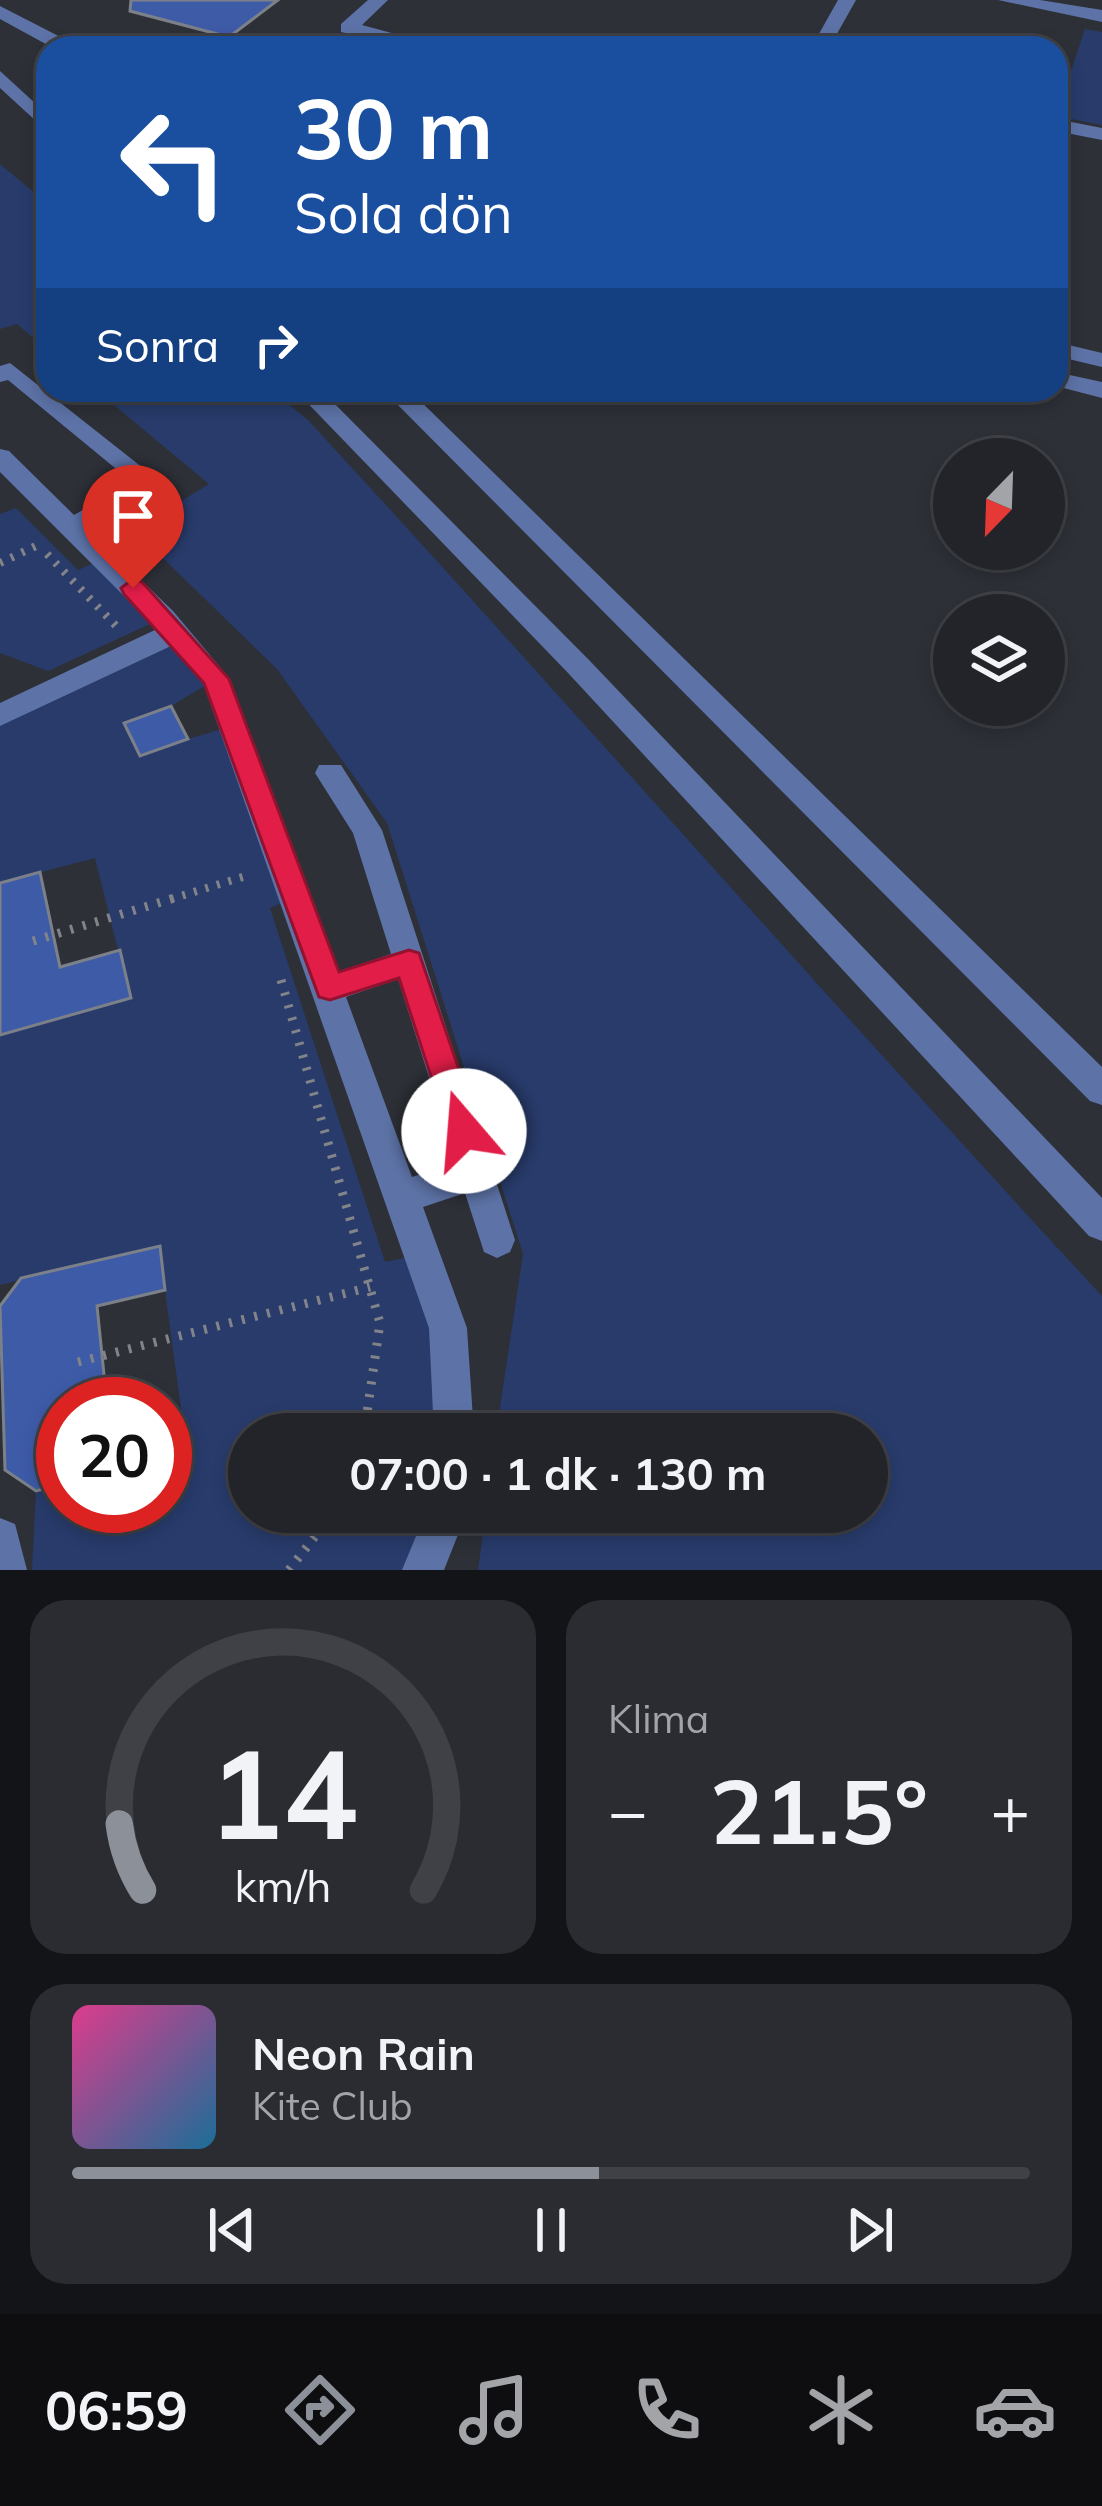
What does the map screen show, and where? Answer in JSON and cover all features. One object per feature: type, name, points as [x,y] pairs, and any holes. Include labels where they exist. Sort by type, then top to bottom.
[{"type":"street","points":[[379,0],[348,28],[384,36]]},
{"type":"street","points":[[827,36],[847,0]]},
{"type":"street","points":[[1007,0],[1102,16]]},
{"type":"street","points":[[5,17],[43,36]]},
{"type":"street","points":[[5,17],[36,45]]},
{"type":"street","points":[[0,77],[36,114]]},
{"type":"street","points":[[1068,127],[1102,134]]},
{"type":"street","points":[[1068,352],[1102,360]]},
{"type":"street","points":[[0,375],[10,370],[36,391]]},
{"type":"street","points":[[1068,382],[1102,390]]},
{"type":"street","points":[[49,402],[149,483],[72,528]]},
{"type":"street","points":[[319,402],[578,667],[1102,1225]]},
{"type":"street","points":[[407,402],[1102,1090]]},
{"type":"street","points":[[0,457],[176,632],[216,679],[448,1328],[453,1413]]},
{"type":"street","points":[[0,715],[176,632]]},
{"type":"street","points":[[331,773],[367,830],[497,1240]]},
{"type":"street","points":[[330,988],[409,962]]},
{"type":"street","points":[[404,1196],[477,1173]]},
{"type":"street","points":[[423,1570],[438,1533]]},
{"type":"street","points":[[0,1539],[6,1570]]},
{"type":"path","points":[[26,532],[136,647]]},
{"type":"path","points":[[0,563],[38,545]]},
{"type":"path","points":[[242,855],[255,892]]},
{"type":"path","points":[[33,941],[249,875]]},
{"type":"path","points":[[280,976],[380,1323],[367,1413]]},
{"type":"path","points":[[78,1361],[370,1286]]},
{"type":"path","points":[[289,1570],[318,1533]]},
{"type":"shaded area","points":[[1085,29],[1102,32],[1102,125],[1068,118],[1068,80]]},
{"type":"shaded area","points":[[0,164],[36,194],[36,340],[17,324],[0,329]]},
{"type":"shaded area","points":[[110,402],[286,402],[308,420],[1102,1296],[1102,1570],[478,1570],[483,1533],[888,1533],[888,1413],[499,1413],[523,1254],[387,823],[277,669],[134,530],[209,484]]},
{"type":"shaded area","points":[[16,508],[78,570],[103,559],[163,618],[48,671],[0,653],[0,514]]},
{"type":"shaded area","points":[[176,632],[216,679],[171,706],[125,723],[188,739],[233,726],[297,897],[270,908],[385,1262],[423,1254],[450,1413],[228,1413],[228,1533],[438,1533],[423,1570],[32,1570],[36,1491],[36,1533],[192,1533],[192,1377],[177,1377],[159,1247],[0,1285],[0,1031],[6,1034],[130,998],[95,858],[0,883],[0,715]]},
{"type":"building","points":[[131,0],[278,0],[230,36],[130,11]]},
{"type":"building","points":[[171,706],[188,739],[140,756],[124,723]]},
{"type":"building","points":[[40,872],[60,967],[120,950],[131,998],[0,1035],[0,883]]},
{"type":"building","points":[[160,1246],[165,1290],[97,1306],[104,1377],[36,1377],[36,1491],[5,1470],[0,1306],[21,1278]]},
{"type":"route","points":[[133,588],[216,679],[330,988],[409,962],[464,1131]]}]
